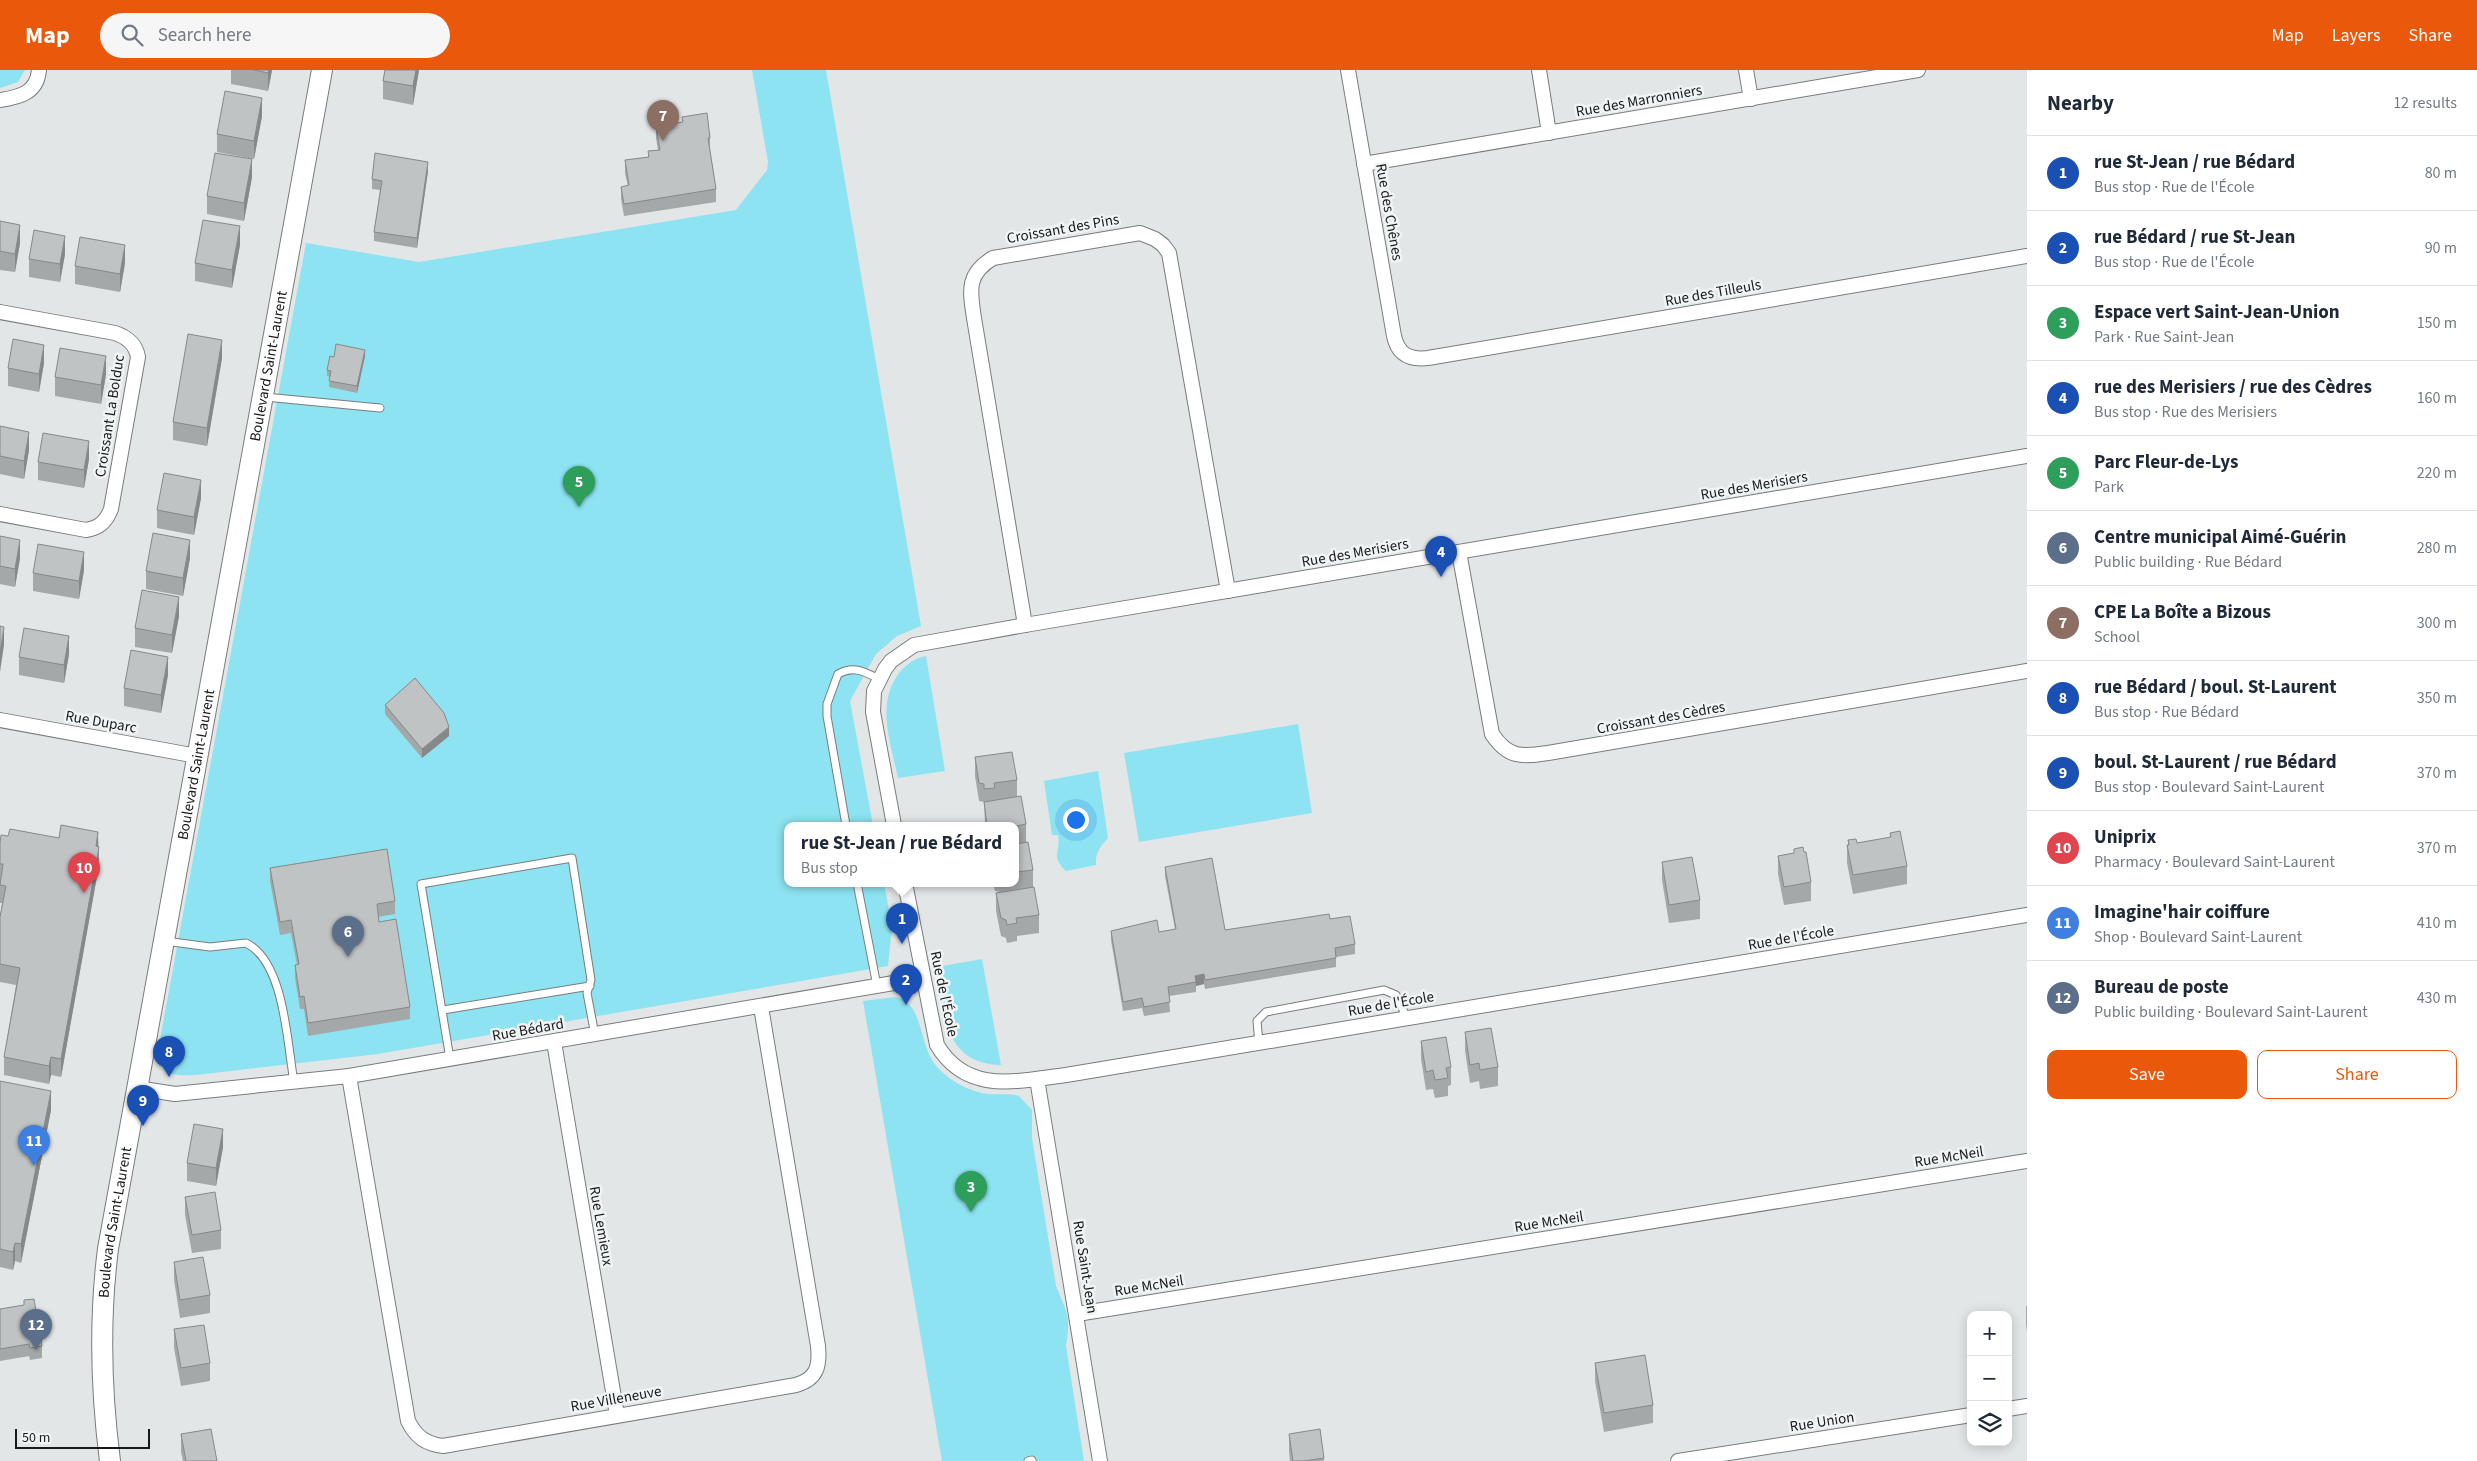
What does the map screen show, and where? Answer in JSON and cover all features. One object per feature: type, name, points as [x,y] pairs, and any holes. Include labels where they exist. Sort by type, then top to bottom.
[{"type":"street","points":[[0,100],[17,98],[32,89],[38,81],[39,70]]},
{"type":"street","name":"Boulevard Saint-Laurent","points":[[110,1461],[104,1406],[104,1286],[114,1210],[322,70]]},
{"type":"street","name":"Rue des Chênes","points":[[1348,70],[1394,336],[1399,350],[1405,356]]},
{"type":"street","points":[[1539,70],[1549,133]]},
{"type":"street","points":[[1746,70],[1751,99]]},
{"type":"street","name":"Rue des Marronniers","points":[[1364,164],[1918,70]]},
{"type":"street","name":"Croissant des Pins","points":[[1025,624],[970,291],[972,282],[980,267],[993,258],[1103,239],[1140,234],[1155,239],[1169,253],[1228,591]]},
{"type":"street","name":"Rue des Tilleuls","points":[[1405,356],[1411,359],[1428,358],[2027,256]]},
{"type":"street","name":"Croissant La Bolduc","points":[[0,312],[115,332],[122,335],[133,345],[138,357],[111,509],[106,521],[86,530],[0,514]]},
{"type":"street","name":"Rue des Merisiers","points":[[879,679],[891,661],[914,645],[1025,624],[2027,456]]},
{"type":"street","name":"Croissant des Cèdres","points":[[1459,552],[1492,734],[1499,745],[1518,756],[1548,753],[2027,672]]},
{"type":"street","points":[[879,679],[874,692],[873,712],[893,822]]},
{"type":"street","name":"Rue Duparc","points":[[0,720],[197,756]]},
{"type":"street","name":"Rue de l'École","points":[[906,887],[935,1040],[951,1064],[960,1072],[981,1080],[1037,1079],[2027,915]]},
{"type":"street","name":"Rue Bédard","points":[[137,1088],[176,1094],[349,1076],[923,978]]},
{"type":"street","name":"Rue Villeneuve","points":[[349,1076],[408,1421],[414,1432],[422,1440],[433,1445],[443,1446],[796,1385],[807,1382],[818,1370],[818,1346],[761,1007]]},
{"type":"street","name":"Rue Lemieux","points":[[554,1042],[617,1415]]},
{"type":"street","name":"Rue Saint-Jean","points":[[1037,1079],[1100,1461]]},
{"type":"street","name":"Rue McNeil","points":[[1077,1314],[2027,1161]]},
{"type":"street","points":[[2012,1408],[2027,1406]]},
{"type":"street","name":"Rue Union","points":[[1678,1461],[1967,1416]]},
{"type":"lane","points":[[262,396],[380,408]]},
{"type":"lane","points":[[845,822],[829,738],[827,704],[838,674],[845,671],[860,670],[879,679]]},
{"type":"lane","points":[[450,1059],[421,884],[572,858],[591,980],[588,993],[595,1035]]},
{"type":"lane","points":[[858,887],[877,986]]},
{"type":"lane","points":[[163,941],[210,947],[246,943],[259,952],[278,989],[294,1082]]},
{"type":"lane","points":[[442,1010],[590,986]]},
{"type":"lane","points":[[1259,1043],[1257,1021],[1266,1012],[1384,990],[1396,995],[1407,1018]]},
{"type":"shaded area","points":[[0,70],[25,70],[18,82],[0,88]]},
{"type":"shaded area","points":[[752,70],[826,70],[921,626],[897,636],[876,654],[850,701],[872,822],[784,822],[784,887],[885,887],[892,927],[888,966],[378,1054],[196,1075],[177,1075],[167,1071],[159,1063],[157,1056],[306,243],[419,262],[736,210],[767,170],[768,162]]},
{"type":"shaded area","points":[[926,656],[945,771],[898,778],[887,724],[888,697],[892,684],[900,672],[908,664]]},
{"type":"shaded area","points":[[1298,724],[1312,813],[1139,842],[1124,753]]},
{"type":"shaded area","points":[[1098,771],[1108,838],[1099,850],[1096,857],[1096,865],[1066,871],[1057,858],[1058,835],[1052,835],[1044,781]]},
{"type":"shaded area","points":[[982,959],[1001,1065],[982,1062],[967,1055],[957,1045],[950,1032],[942,1001],[937,967]]},
{"type":"shaded area","points":[[895,997],[905,1001],[911,1007],[931,1059],[949,1078],[961,1086],[975,1091],[1019,1096],[1032,1110],[1032,1138],[1056,1286],[1068,1321],[1066,1346],[1084,1461],[942,1461],[863,1001]]},
{"type":"building","points":[[254,70],[269,70],[268,73]]},
{"type":"building","points":[[385,70],[416,70],[413,86],[383,81]]},
{"type":"building","points":[[225,91],[262,98],[254,141],[217,134]]},
{"type":"building","points":[[707,113],[710,138],[708,138],[716,189],[624,204],[621,187],[629,185],[625,160],[649,157],[648,151],[660,150],[656,126],[683,122],[682,117]]},
{"type":"building","points":[[215,153],[252,159],[244,203],[207,196]]},
{"type":"building","points":[[375,153],[428,162],[417,238],[374,232],[382,181],[372,179]]},
{"type":"building","points":[[203,220],[240,226],[232,270],[195,263]]},
{"type":"building","points":[[0,221],[20,225],[15,254],[0,251]]},
{"type":"building","points":[[34,230],[65,236],[60,264],[29,259]]},
{"type":"building","points":[[80,237],[125,245],[120,274],[75,266]]},
{"type":"building","points":[[188,334],[222,340],[207,428],[173,422]]},
{"type":"building","points":[[13,339],[44,345],[39,374],[8,368]]},
{"type":"building","points":[[336,344],[365,350],[357,386],[329,381],[331,371],[327,370],[330,356],[334,357]]},
{"type":"building","points":[[60,348],[106,356],[101,385],[55,377]]},
{"type":"building","points":[[0,426],[29,432],[24,461],[0,456]]},
{"type":"building","points":[[43,433],[89,441],[84,470],[38,462]]},
{"type":"building","points":[[164,473],[201,480],[194,517],[157,510]]},
{"type":"building","points":[[153,533],[190,540],[183,578],[146,571]]},
{"type":"building","points":[[0,536],[20,540],[15,569],[0,566]]},
{"type":"building","points":[[38,544],[84,552],[79,581],[33,573]]},
{"type":"building","points":[[142,590],[179,597],[172,635],[135,628]]},
{"type":"building","points":[[0,626],[4,627],[0,653]]},
{"type":"building","points":[[24,628],[69,636],[64,665],[19,657]]},
{"type":"building","points":[[131,650],[168,657],[161,695],[124,688]]},
{"type":"building","points":[[415,678],[444,713],[449,727],[422,749],[385,705]]},
{"type":"building","points":[[1012,752],[1017,780],[994,783],[995,788],[984,789],[984,784],[979,783],[975,757]]},
{"type":"building","points":[[1021,796],[1026,824],[1019,825],[1019,822],[987,822],[984,802]]},
{"type":"building","points":[[61,825],[98,832],[96,846],[99,847],[61,1059],[51,1057],[49,1066],[4,1057],[20,968],[0,964],[0,917],[6,886],[0,885],[3,864],[0,864],[0,843],[1,835],[8,836],[10,829],[59,838]]},
{"type":"building","points":[[1900,831],[1907,866],[1853,875],[1847,845],[1849,845],[1848,840],[1856,839],[1857,843],[1891,837],[1890,833]]},
{"type":"building","points":[[1028,842],[1033,870],[1019,872],[1019,844]]},
{"type":"building","points":[[1803,847],[1804,852],[1806,852],[1811,882],[1784,887],[1778,856],[1794,853],[1794,849]]},
{"type":"building","points":[[387,849],[395,901],[377,904],[379,922],[396,919],[410,1007],[308,1023],[304,996],[300,997],[295,965],[299,964],[291,920],[280,922],[270,868]]},
{"type":"building","points":[[1692,857],[1700,900],[1669,905],[1662,862]]},
{"type":"building","points":[[1212,858],[1225,930],[1329,914],[1330,919],[1350,916],[1355,944],[1335,948],[1336,958],[1205,980],[1204,974],[1195,976],[1196,982],[1168,987],[1170,1002],[1144,1007],[1142,998],[1123,1002],[1111,931],[1157,920],[1159,932],[1176,929],[1165,867]]},
{"type":"building","points":[[1034,887],[1039,915],[1016,918],[1017,923],[1007,925],[1006,920],[1001,918],[996,893]]},
{"type":"building","points":[[1491,1028],[1498,1067],[1480,1070],[1479,1063],[1470,1065],[1465,1032]]},
{"type":"building","points":[[1446,1037],[1451,1067],[1446,1068],[1448,1078],[1435,1080],[1433,1070],[1426,1072],[1421,1041]]},
{"type":"building","points":[[0,1081],[51,1091],[21,1244],[15,1243],[13,1252],[0,1249]]},
{"type":"building","points":[[194,1124],[223,1129],[216,1168],[187,1163]]},
{"type":"building","points":[[215,1192],[221,1230],[192,1235],[185,1197]]},
{"type":"building","points":[[203,1257],[210,1295],[180,1300],[174,1262]]},
{"type":"building","points":[[34,1299],[42,1346],[30,1348],[29,1344],[0,1349],[0,1309],[24,1305],[24,1300]]},
{"type":"building","points":[[204,1325],[210,1363],[181,1368],[174,1329]]},
{"type":"building","points":[[1645,1355],[1653,1405],[1604,1413],[1595,1363]]},
{"type":"building","points":[[211,1429],[217,1461],[186,1461],[181,1434]]},
{"type":"building","points":[[1320,1429],[1324,1458],[1293,1461],[1289,1434]]},
{"type":"place","name":"CPE La Boîte a Bizous","points":[[663,141]]},
{"type":"place","name":"Parc Fleur-de-Lys","points":[[579,507]]},
{"type":"place","name":"rue des Merisiers / rue des Cèdres","points":[[1441,577]]},
{"type":"place","name":"Uniprix","points":[[84,893]]},
{"type":"place","name":"rue St-Jean / rue Bédard","points":[[902,944]]},
{"type":"place","name":"Centre municipal Aimé-Guérin","points":[[348,957]]},
{"type":"place","name":"rue Bédard / rue St-Jean","points":[[906,1005]]},
{"type":"place","name":"rue Bédard / boul. St-Laurent","points":[[169,1077]]},
{"type":"place","name":"boul. St-Laurent / rue Bédard","points":[[143,1126]]},
{"type":"place","name":"Imagine'hair coiffure","points":[[34,1166]]},
{"type":"place","name":"Espace vert Saint-Jean-Union","points":[[971,1212]]},
{"type":"place","name":"Bureau de poste","points":[[36,1350]]}]
